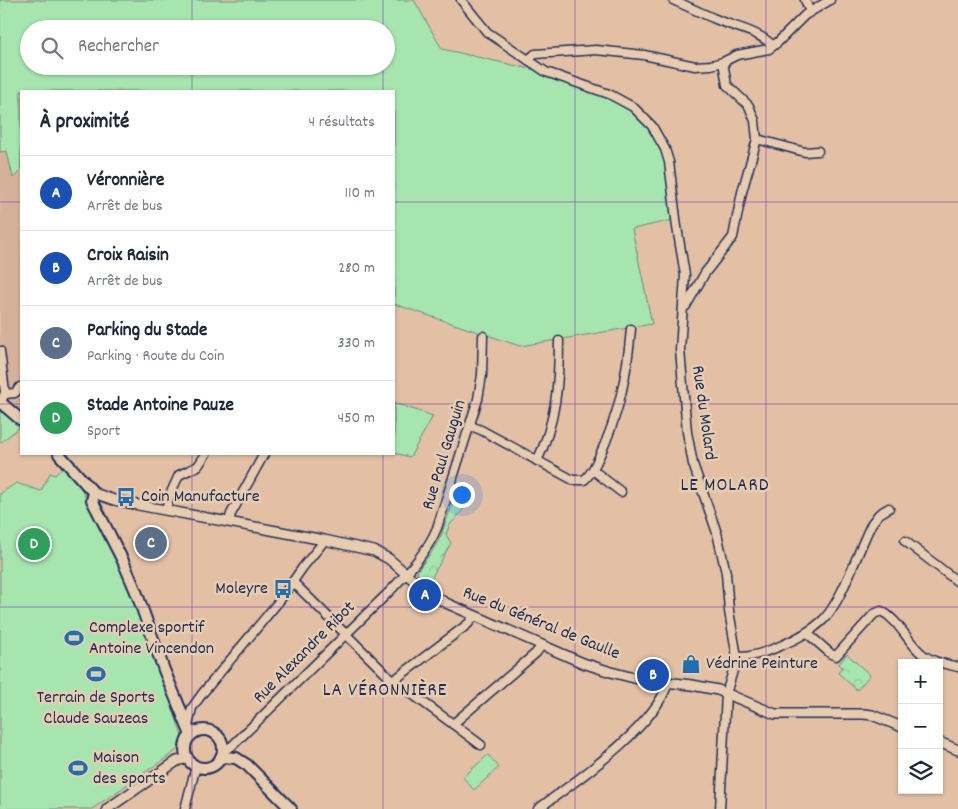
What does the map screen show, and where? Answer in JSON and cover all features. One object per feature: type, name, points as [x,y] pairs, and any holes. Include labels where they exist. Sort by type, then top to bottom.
[{"type":"main road","points":[[2,400],[20,419]]},
{"type":"main road","points":[[60,455],[94,493],[92,500],[122,561],[190,731],[186,747],[188,758],[196,766],[202,768],[216,764],[222,754],[220,739],[211,731],[190,731]]},
{"type":"main road","points":[[222,754],[236,758],[247,765],[291,809]]},
{"type":"street","name":"Rue du Molard","points":[[461,0],[487,32],[528,60],[553,75],[622,100],[643,116],[659,138],[669,162],[684,268],[685,286],[680,350],[687,432],[693,464],[717,533],[726,573],[729,611],[737,657],[726,694],[720,809]]},
{"type":"street","points":[[673,0],[750,32],[771,43],[773,46]]},
{"type":"street","points":[[805,0],[810,12]]},
{"type":"street","points":[[528,60],[532,56],[541,54],[596,50],[644,55],[695,66],[711,65],[723,62],[737,55],[762,51],[773,46],[825,1]]},
{"type":"street","points":[[683,308],[705,273],[733,237],[742,192],[757,138],[755,121],[749,106],[727,85],[723,62]]},
{"type":"street","points":[[757,138],[805,152],[818,151]]},
{"type":"street","points":[[470,426],[481,430],[573,480],[584,480],[589,477],[606,442],[620,400],[627,371],[630,329]]},
{"type":"street","name":"Rue Paul Gauguin","points":[[406,574],[438,528],[478,399],[482,375],[483,336]]},
{"type":"street","points":[[537,461],[547,438],[557,395],[559,341]]},
{"type":"street","points":[[0,351],[2,400],[15,393],[20,387]]},
{"type":"street","points":[[166,510],[179,475],[198,466],[203,462],[206,455]]},
{"type":"street","points":[[229,522],[231,514],[263,455]]},
{"type":"street","points":[[593,470],[621,492]]},
{"type":"street","name":"Rue du Général de Gaulle","points":[[94,493],[114,500],[374,551],[389,559],[435,597],[474,617],[583,663],[611,672],[638,679],[705,687],[775,714],[864,714],[872,715],[898,725]]},
{"type":"street","points":[[737,657],[765,651],[807,633],[828,615],[841,592],[872,523],[879,514],[889,508]]},
{"type":"street","points":[[190,731],[192,708],[280,600],[324,540]]},
{"type":"street","points":[[905,541],[958,582]]},
{"type":"street","name":"Rue Alexandre Ribot","points":[[222,754],[406,574]]},
{"type":"street","points":[[293,582],[393,681],[481,745]]},
{"type":"street","points":[[807,633],[831,654],[836,656],[874,614],[881,611],[891,618],[907,639],[924,656],[958,667]]},
{"type":"street","points":[[393,681],[471,622],[474,617]]},
{"type":"street","points":[[453,724],[536,654],[542,645]]},
{"type":"street","points":[[538,809],[597,764],[643,722],[668,683]]},
{"type":"street","points":[[943,744],[958,750]]},
{"type":"street","points":[[107,809],[177,761],[188,758]]},
{"type":"street","points":[[185,809],[196,766]]},
{"type":"shaded area","points":[[7,151],[13,177],[20,171],[20,420],[0,403],[0,152]]},
{"type":"green space","points":[[0,0],[414,0],[442,49],[557,75],[612,92],[663,141],[673,220],[632,229],[652,324],[520,346],[395,304],[395,90],[20,90],[20,171],[13,178],[7,151],[0,152]]},
{"type":"green space","points":[[395,403],[433,416],[410,457],[395,453]]},
{"type":"green space","points":[[0,409],[20,427],[0,443]]},
{"type":"green space","name":"Complexe sportif Antoine Vincendon","points":[[64,466],[79,484],[139,608],[182,736],[179,748],[173,753],[92,809],[0,809],[0,494],[16,483],[41,491],[50,473],[55,475]]},
{"type":"green space","points":[[455,497],[468,504],[449,526],[446,535],[451,543],[428,584],[418,575],[417,571],[440,538]]},
{"type":"green space","points":[[847,654],[870,675],[857,690],[838,673],[842,667],[839,664]]},
{"type":"green space","points":[[488,755],[499,767],[474,790],[463,777]]},
{"type":"place","name":"Coin Manufacture","points":[[126,497]]},
{"type":"place","name":"Parking du Stade","points":[[151,543]]},
{"type":"place","name":"Stade Antoine Pauze","points":[[34,544]]},
{"type":"place","name":"Moleyre","points":[[283,589]]},
{"type":"place","name":"Véronnière","points":[[425,595]]},
{"type":"place","name":"Complexe sportif Antoine Vincendon","points":[[74,638]]},
{"type":"place","name":"Védrine Peinture","points":[[691,664]]},
{"type":"place","name":"Terrain de Sports Claude Sauzeas","points":[[96,674]]},
{"type":"place","name":"Croix Raisin","points":[[653,675]]},
{"type":"place","name":"Maison des sports","points":[[78,768]]},
{"type":"district","name":"LE MOLARD","points":[[725,486]]},
{"type":"district","name":"LA VÉRONNIÈRE","points":[[385,691]]}]
